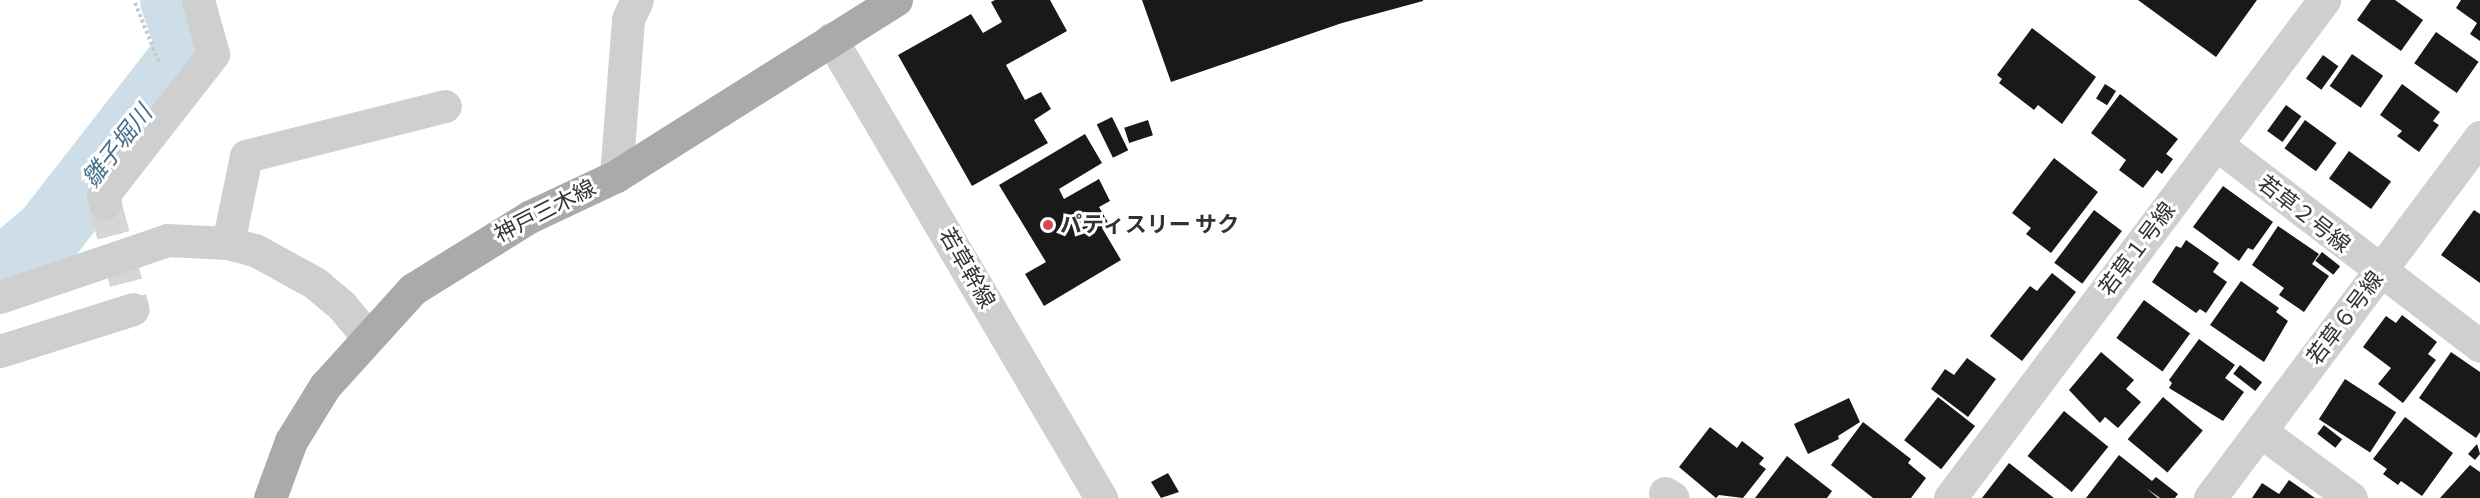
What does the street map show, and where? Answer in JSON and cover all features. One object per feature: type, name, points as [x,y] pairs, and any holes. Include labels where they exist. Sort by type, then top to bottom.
[{"type":"main road","name":"神戸三木線","points":[[270,498],[291,441],[325,386],[413,289],[529,217],[616,176],[896,0]]},
{"type":"street","points":[[105,203],[103,195],[213,54],[198,0]]},
{"type":"street","points":[[616,176],[628,19],[637,0]]},
{"type":"street","name":"若草１号線","points":[[1950,498],[2324,0]]},
{"type":"street","name":"若草幹線","points":[[831,39],[1101,498]]},
{"type":"street","points":[[228,243],[246,156],[445,106]]},
{"type":"street","name":"若草６号線","points":[[2210,498],[2480,137]]},
{"type":"street","name":"若草２号線","points":[[2216,144],[2380,272],[2480,346]]},
{"type":"street","points":[[0,297],[166,240],[228,243],[255,250],[315,283],[342,306],[368,337]]},
{"type":"street","points":[[0,351],[132,309]]},
{"type":"street","points":[[2260,431],[2351,498]]},
{"type":"path","points":[[135,3],[147,33]]},
{"type":"building","points":[[995,0],[1050,0],[1067,31],[1006,65],[1025,100],[1041,92],[1051,109],[1034,120],[1048,143],[972,186],[898,55],[971,14],[983,33],[1002,22],[991,2]]},
{"type":"building","points":[[1142,0],[1423,1],[1342,23],[1171,82]]},
{"type":"building","points":[[2138,0],[2257,0],[2216,57]]},
{"type":"building","points":[[2371,0],[2395,0],[2423,20],[2401,51],[2357,20]]},
{"type":"building","points":[[2461,0],[2480,0],[2480,41],[2470,34],[2477,23],[2456,8]]},
{"type":"building","points":[[2032,28],[2096,77],[2062,124],[2038,105],[2034,110],[1999,83],[2002,79],[1997,75]]},
{"type":"building","points":[[2436,32],[2479,62],[2457,93],[2414,63]]},
{"type":"building","points":[[2352,54],[2383,76],[2361,108],[2330,86]]},
{"type":"building","points":[[2323,55],[2338,66],[2321,90],[2306,78]]},
{"type":"building","points":[[2105,84],[2116,91],[2107,105],[2096,98]]},
{"type":"building","points":[[2402,84],[2440,112],[2433,121],[2439,125],[2419,152],[2397,136],[2402,131],[2380,115]]},
{"type":"building","points":[[2120,94],[2178,139],[2166,154],[2173,159],[2162,174],[2157,170],[2143,188],[2119,170],[2126,160],[2091,133]]},
{"type":"building","points":[[2286,105],[2301,116],[2283,142],[2267,131]]},
{"type":"building","points":[[1112,117],[1128,150],[1113,158],[1097,124]]},
{"type":"building","points":[[1148,120],[1153,135],[1129,143],[1124,128]]},
{"type":"building","points":[[2305,120],[2337,143],[2316,171],[2284,148]]},
{"type":"building","points":[[1085,134],[1102,163],[1059,189],[1064,199],[1099,179],[1110,201],[1099,207],[1109,224],[1102,228],[1121,260],[1044,306],[1025,274],[1046,262],[999,185]]},
{"type":"building","points":[[2349,151],[2391,182],[2371,209],[2329,179]]},
{"type":"building","points":[[2054,158],[2098,192],[2051,253],[2026,234],[2031,228],[2012,213]]},
{"type":"building","points":[[2223,186],[2273,222],[2253,250],[2248,248],[2239,261],[2193,227]]},
{"type":"building","points":[[2094,210],[2122,231],[2082,284],[2054,263]]},
{"type":"building","points":[[2474,210],[2480,214],[2480,283],[2441,255]]},
{"type":"building","points":[[2278,226],[2319,254],[2312,264],[2329,276],[2304,312],[2279,295],[2284,288],[2252,265]]},
{"type":"building","points":[[2186,240],[2219,263],[2213,272],[2227,282],[2206,313],[2200,309],[2196,313],[2152,282],[2176,246],[2181,248]]},
{"type":"building","points":[[2322,252],[2340,266],[2333,275],[2315,261]]},
{"type":"building","points":[[2052,273],[2076,292],[2022,361],[1990,336],[2030,286],[2037,291]]},
{"type":"building","points":[[2241,281],[2279,308],[2276,312],[2288,321],[2264,362],[2210,325]]},
{"type":"building","points":[[2144,300],[2190,334],[2162,372],[2116,338]]},
{"type":"building","points":[[2402,315],[2437,342],[2428,354],[2436,360],[2403,403],[2378,384],[2391,368],[2363,347],[2386,316],[2396,323]]},
{"type":"building","points":[[2199,339],[2235,365],[2225,378],[2244,392],[2223,421],[2169,388],[2172,383],[2169,380]]},
{"type":"building","points":[[2101,352],[2134,380],[2126,389],[2141,402],[2118,428],[2105,417],[2100,423],[2069,390]]},
{"type":"building","points":[[2451,352],[2480,372],[2480,432],[2476,438],[2419,398]]},
{"type":"building","points":[[1967,358],[1996,379],[1968,417],[1931,389],[1945,369],[1954,375]]},
{"type":"building","points":[[2240,365],[2262,382],[2255,391],[2233,374]]},
{"type":"building","points":[[2345,379],[2396,412],[2370,452],[2319,419]]},
{"type":"building","points":[[1938,397],[1975,426],[1941,469],[1904,440]]},
{"type":"building","points":[[2163,397],[2203,430],[2167,473],[2128,439]]},
{"type":"building","points":[[1849,398],[1860,422],[1838,436],[1839,439],[1808,454],[1794,424]]},
{"type":"building","points":[[2064,411],[2108,447],[2072,492],[2027,456]]},
{"type":"building","points":[[2405,417],[2453,453],[2422,496],[2401,481],[2398,485],[2383,474],[2387,469],[2373,459]]},
{"type":"building","points":[[1863,422],[1911,459],[1908,463],[1926,478],[1911,498],[1873,498],[1831,465]]},
{"type":"building","points":[[2324,425],[2342,439],[2335,448],[2317,434]]},
{"type":"building","points":[[1710,427],[1737,448],[1742,441],[1764,458],[1759,464],[1766,469],[1743,498],[1719,495],[1716,498],[1679,467]]},
{"type":"building","points":[[2477,444],[2480,454],[2475,460],[2468,454]]},
{"type":"building","points":[[2119,455],[2152,481],[2156,477],[2178,494],[2175,498],[2160,498],[2146,488],[2158,498],[2086,498]]},
{"type":"building","points":[[1787,456],[1832,491],[1827,498],[1755,498]]},
{"type":"building","points":[[2009,463],[2054,498],[1982,498]]},
{"type":"building","points":[[2470,465],[2480,472],[2480,498],[2440,498]]},
{"type":"building","points":[[1168,473],[1179,492],[1161,498],[1151,482]]},
{"type":"building","points":[[2289,480],[2315,498],[2252,498],[2262,483],[2279,494]]},
{"type":"waterway","name":"雛子堀川","points":[[0,274],[49,233],[192,49],[175,0]]},
{"type":"tunnel","points":[[105,203],[133,309]]},
{"type":"place","name":"パティスリー サク","points":[[1048,225]]}]
